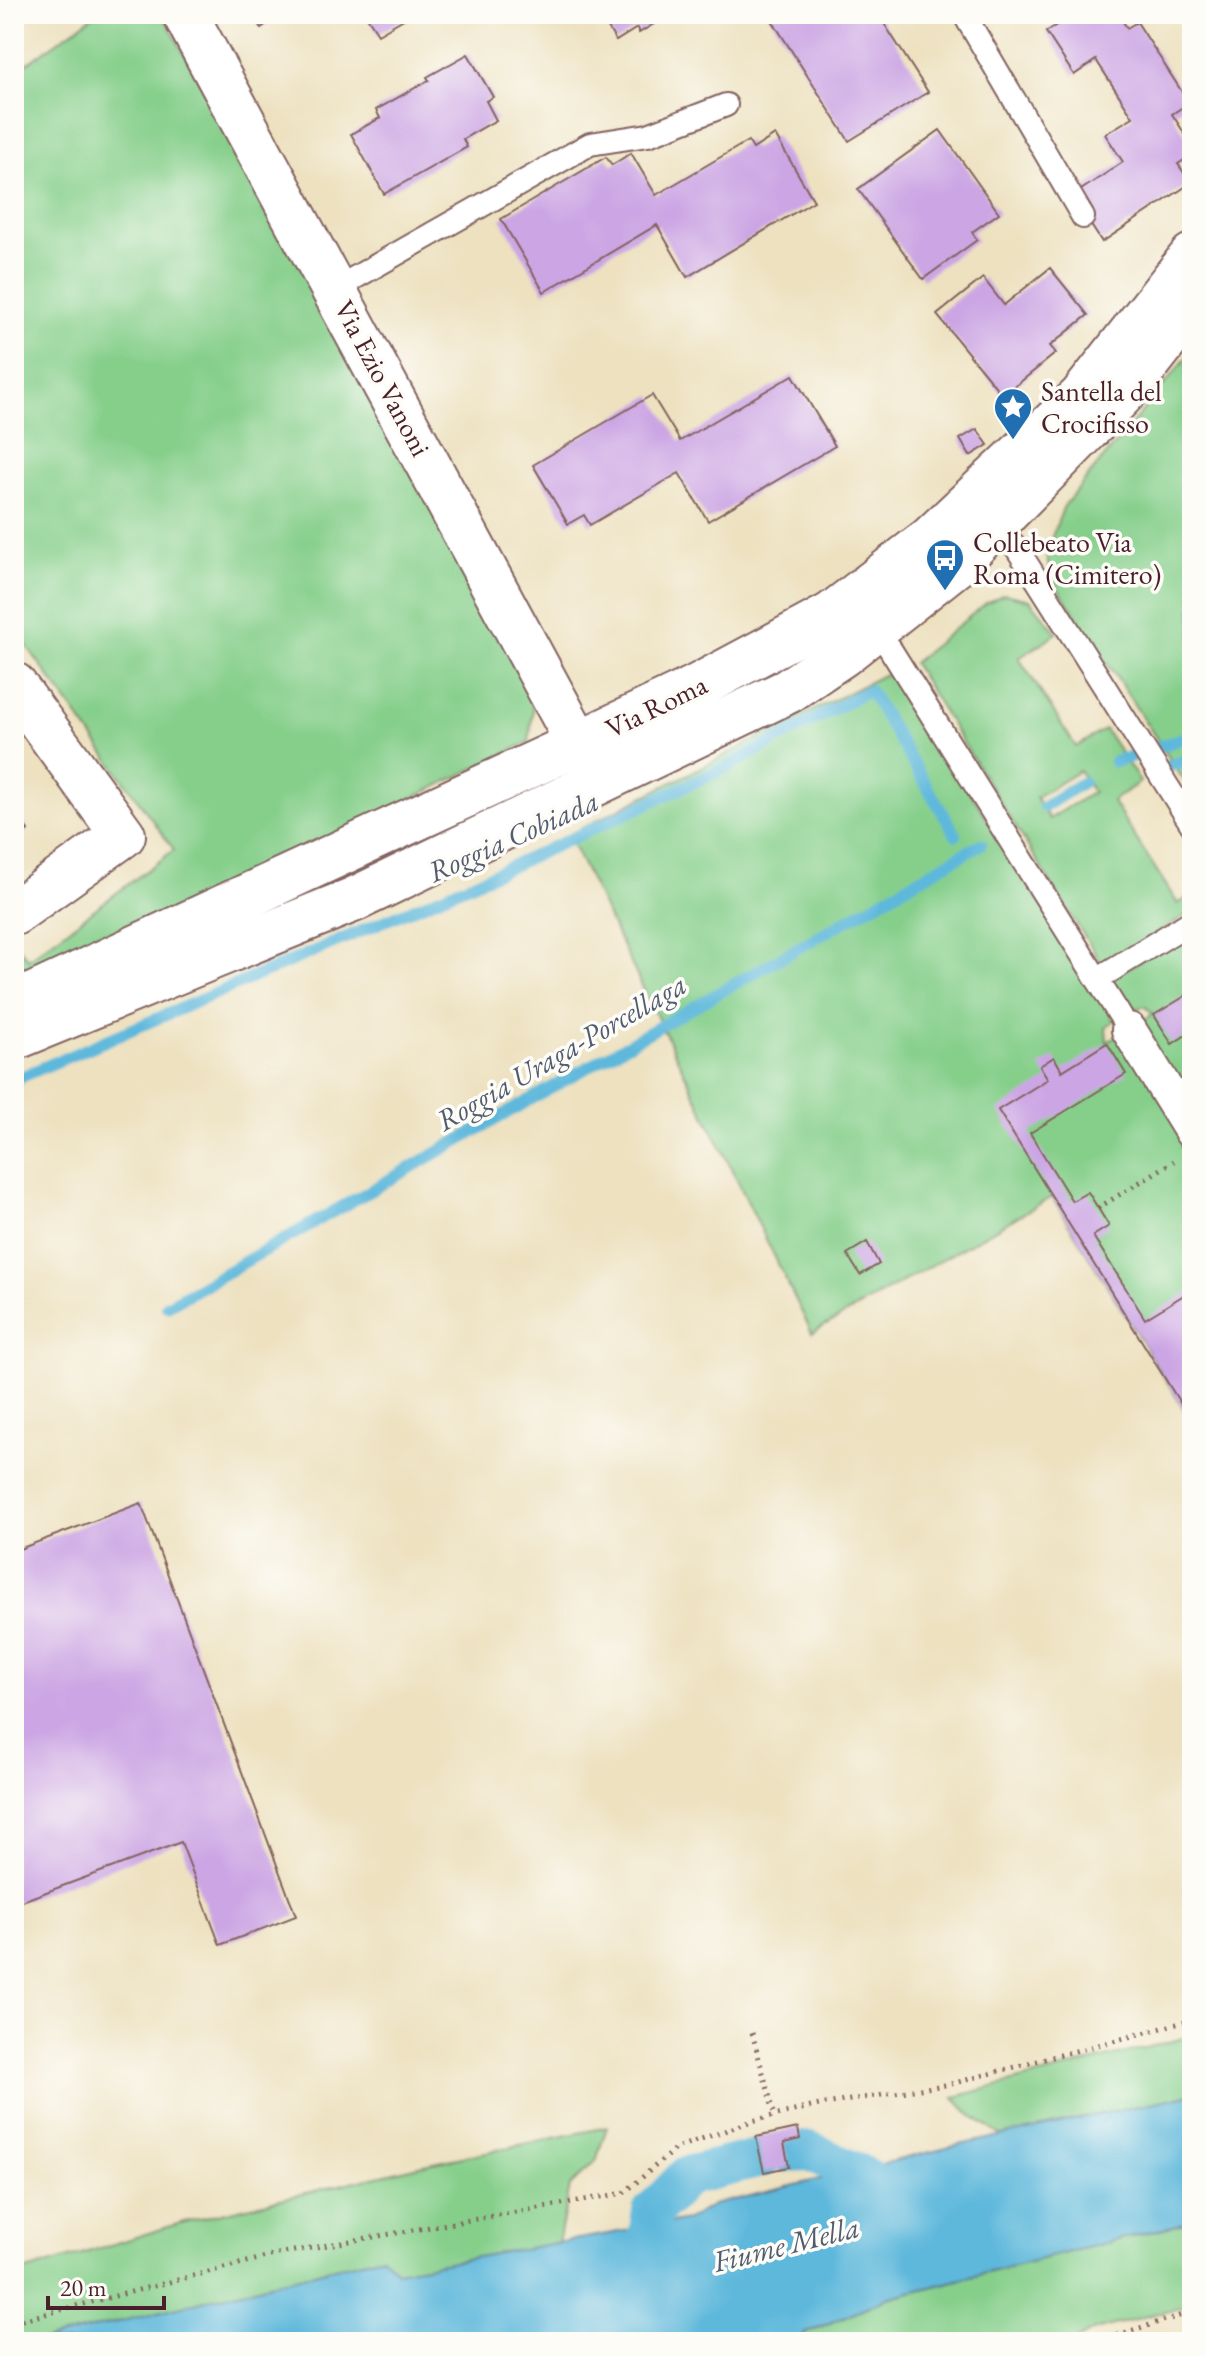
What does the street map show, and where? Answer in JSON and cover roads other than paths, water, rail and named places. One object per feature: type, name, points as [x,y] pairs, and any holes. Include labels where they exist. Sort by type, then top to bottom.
[{"type":"street","name":"Via Ezio Vanoni","points":[[185,14],[599,782]]},
{"type":"street","name":"Via Roma","points":[[14,1004],[695,688],[831,615],[930,539],[1081,397],[1192,256]]},
{"type":"street","name":"Via Roma","points":[[14,1038],[355,899],[788,691],[877,628],[954,566],[1131,385],[1192,307]]},
{"type":"street","points":[[14,685],[123,835],[14,913]]},
{"type":"street","points":[[1129,1030],[1185,1145]]},
{"type":"lane","points":[[964,14],[1083,217]]},
{"type":"lane","points":[[335,289],[590,144],[648,135],[726,105]]},
{"type":"lane","points":[[994,526],[1016,547],[1192,825]]},
{"type":"lane","points":[[877,628],[1129,1030]]},
{"type":"lane","points":[[1097,979],[1192,921]]},
{"type":"water","name":"Fiume Mella","points":[[1192,2094],[1192,2221],[887,2298],[804,2334],[804,2342],[39,2342],[382,2256],[397,2271],[687,2220],[713,2205],[955,2146]]},
{"type":"waterway","name":"Roggia Cobiada","points":[[14,1080],[501,871],[729,766],[869,690],[956,835]]},
{"type":"waterway","name":"Roggia Uraga-Porcellaga","points":[[1115,762],[1192,735]]},
{"type":"waterway","name":"Roggia Cobiada","points":[[1167,767],[1192,758]]},
{"type":"waterway","name":"Roggia Uraga-Porcellaga","points":[[1044,807],[1083,782]]},
{"type":"waterway","name":"Roggia Uraga-Porcellaga","points":[[167,1306],[981,844]]},
{"type":"waterway","points":[[786,2152],[810,2151],[869,2179],[900,2200]]},
{"type":"waterway","points":[[641,2280],[652,2212],[687,2176],[761,2158]]},
{"type":"place","name":"Santella del Crocifisso","points":[[1013,441]]},
{"type":"place","name":"Collebeato Via Roma (Cimitero)","points":[[945,592]]}]
